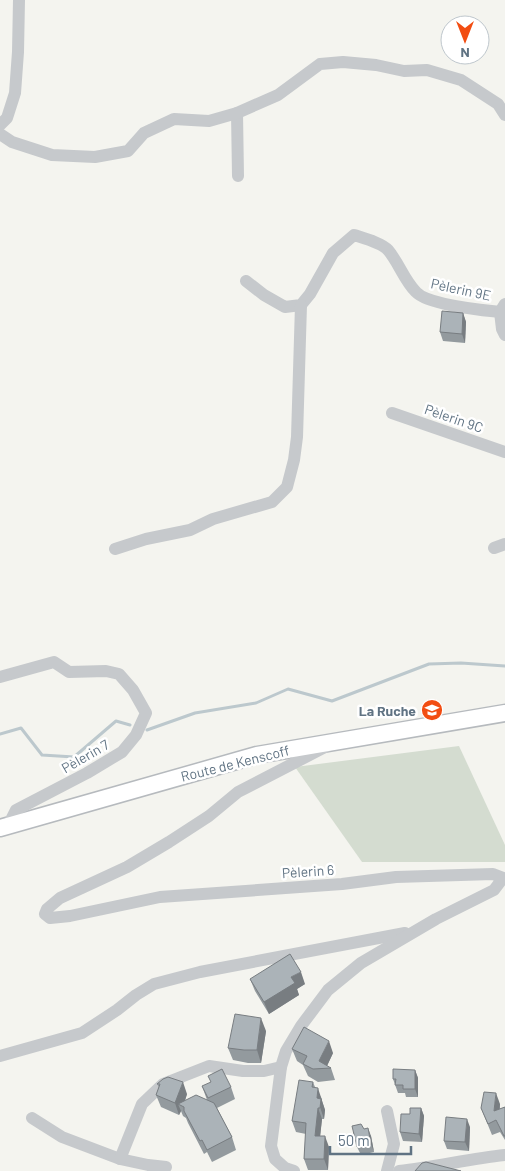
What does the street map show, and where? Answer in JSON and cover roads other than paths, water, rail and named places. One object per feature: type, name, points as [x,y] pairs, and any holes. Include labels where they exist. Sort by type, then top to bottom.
[{"type":"main road","name":"Route de Kenscoff","points":[[5,826],[257,754],[505,713]]},
{"type":"street","points":[[0,124],[6,118],[15,93],[19,0]]},
{"type":"street","points":[[0,134],[12,142],[52,155],[95,157],[128,151],[144,133],[174,119],[209,121],[237,113],[278,95],[320,64],[343,62],[376,65],[404,71],[427,70],[461,80],[498,104],[505,115]]},
{"type":"street","points":[[237,113],[238,176]]},
{"type":"street","name":"Pèlerin 9E","points":[[301,305],[310,294],[333,253],[354,235],[388,249],[416,293],[430,300],[470,308],[503,308]]},
{"type":"street","points":[[115,549],[146,539],[190,530],[213,520],[272,502],[288,487],[298,438],[301,305],[284,307],[264,296],[246,281]]},
{"type":"street","points":[[503,308],[502,329],[505,335]]},
{"type":"street","name":"Pèlerin 9C","points":[[392,413],[505,452]]},
{"type":"street","name":"Pèlerin 7","points":[[0,677],[54,662],[69,672],[106,670],[119,674],[133,690],[146,713],[136,735],[122,752],[16,810],[5,826]]},
{"type":"street","name":"Pèlerin 6","points":[[294,1171],[285,1168],[274,1159],[271,1146],[281,1067],[286,1052],[301,1026],[328,990],[361,963],[436,919],[494,890],[503,878],[493,874],[396,877],[342,884],[160,897],[70,916],[50,918],[45,914],[47,909],[60,898],[127,867],[170,842],[208,816],[238,792],[338,741]]},
{"type":"street","points":[[0,1056],[82,1033],[154,984],[200,972],[415,932]]},
{"type":"street","points":[[120,1159],[142,1104],[163,1084],[208,1066],[264,1071],[281,1067]]},
{"type":"street","points":[[387,1111],[394,1144],[387,1171]]},
{"type":"street","points":[[32,1118],[62,1137],[120,1159],[166,1167]]},
{"type":"street","points":[[399,1171],[429,1168],[476,1158],[505,1155]]},
{"type":"waterway","points":[[147,730],[195,713],[256,703],[288,689],[332,701],[429,664],[461,663],[505,666]]},
{"type":"waterway","points":[[0,734],[21,728],[42,755],[74,757],[116,721],[130,725]]},
{"type":"place","name":"La Ruche","points":[[432,710]]}]
